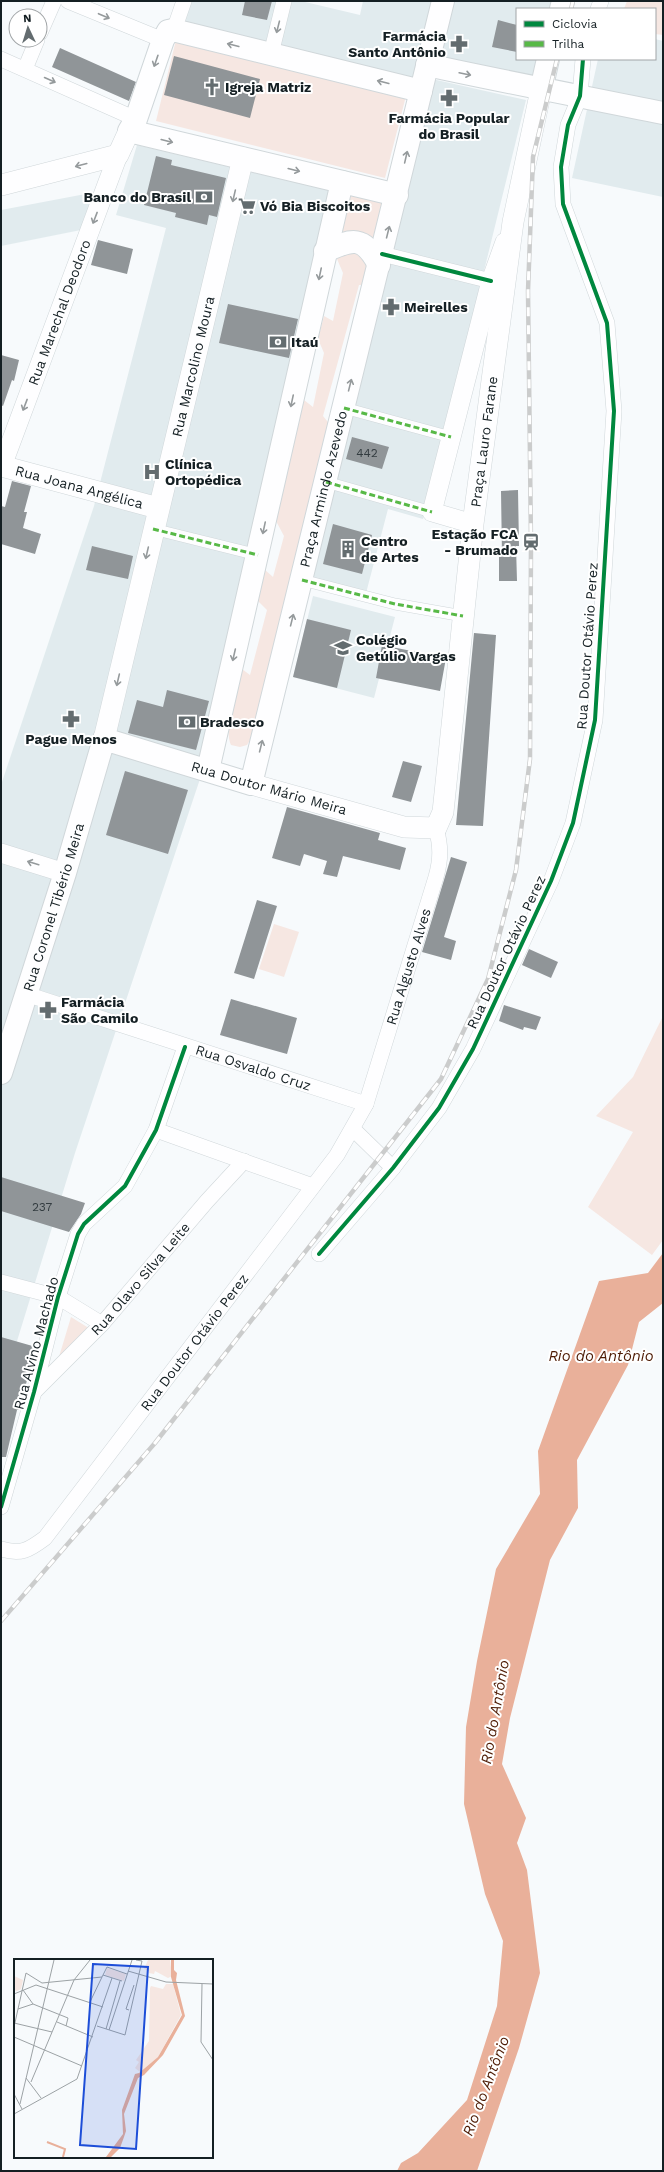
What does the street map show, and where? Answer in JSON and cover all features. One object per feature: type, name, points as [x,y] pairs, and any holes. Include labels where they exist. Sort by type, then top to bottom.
[{"type":"main road","name":"Praça Armindo Azevedo","points":[[251,784],[397,195],[443,1]]},
{"type":"main road","points":[[1,185],[118,155],[133,125],[169,35],[271,54],[421,91]]},
{"type":"main road","points":[[541,90],[548,60]]},
{"type":"main road","points":[[427,65],[541,90],[580,96],[663,113]]},
{"type":"main road","name":"Praça Lauro Farane","points":[[436,828],[444,812],[473,524],[513,222],[541,90]]},
{"type":"main road","points":[[133,125],[243,158],[397,195]]},
{"type":"main road","name":"Rua Marcolino Moura","points":[[104,740],[158,508],[243,158]]},
{"type":"main road","points":[[208,770],[258,554],[325,251],[342,182]]},
{"type":"main road","points":[[325,251],[348,241],[358,242],[381,259]]},
{"type":"main road","name":"Rua Joana Angélica","points":[[1,467],[158,508]]},
{"type":"main road","name":"Rua Doutor Mário Meira","points":[[104,740],[251,784],[404,827],[436,828]]},
{"type":"main road","name":"Rua Coronel Tibério Meira","points":[[1,1074],[65,873],[104,740]]},
{"type":"street","points":[[48,15],[54,1]]},
{"type":"street","points":[[68,1],[169,35],[184,1]]},
{"type":"street","points":[[271,54],[284,1]]},
{"type":"street","points":[[25,69],[34,48]]},
{"type":"street","points":[[1,59],[25,69],[133,125]]},
{"type":"street","name":"Rua Doutor Otávio Perez","points":[[319,1254],[393,1168],[439,1108],[473,1049],[551,880],[573,823],[595,720],[614,411],[607,324],[563,204],[561,167],[568,125],[580,96],[583,60]]},
{"type":"street","name":"Rua Marechal Deodoro","points":[[1,467],[118,155]]},
{"type":"street","name":"Praça Lauro Farane","points":[[432,512],[491,281],[513,222]]},
{"type":"street","points":[[381,259],[491,281]]},
{"type":"street","points":[[344,408],[451,437]]},
{"type":"street","points":[[326,482],[473,524]]},
{"type":"street","points":[[153,529],[258,554]]},
{"type":"street","points":[[302,580],[395,604],[463,616]]},
{"type":"street","name":"Rua Algusto Alves","points":[[366,1104],[441,860],[441,843],[436,828]]},
{"type":"street","points":[[1,853],[65,873]]},
{"type":"street","name":"Rua Osvaldo Cruz","points":[[26,994],[185,1047],[366,1104]]},
{"type":"street","name":"Rua Alvino Machado","points":[[1,1507],[34,1392],[58,1298],[78,1234],[84,1224],[125,1186],[156,1130],[185,1047]]},
{"type":"street","name":"Rua Doutor Otávio Perez","points":[[1,1550],[15,1553],[32,1548],[45,1538],[337,1155],[366,1104]]},
{"type":"street","points":[[353,1128],[393,1168]]},
{"type":"street","points":[[156,1130],[313,1186]]},
{"type":"street","name":"Rua Olavo Silva Leite","points":[[34,1392],[102,1324],[206,1201],[244,1161]]},
{"type":"street","points":[[1,1282],[58,1298],[102,1324]]},
{"type":"shaded area","points":[[191,1],[301,1],[360,15],[363,1],[434,1],[414,79],[181,22]]},
{"type":"shaded area","points":[[452,1],[556,1],[554,8],[516,8],[516,60],[542,60],[536,85],[436,62]]},
{"type":"shaded area","points":[[627,1],[663,1],[663,35],[656,34],[656,8],[624,8]]},
{"type":"shaded area","points":[[656,39],[663,41],[663,197],[572,178],[598,60],[656,60]]},
{"type":"shaded area","points":[[176,40],[406,96],[385,178],[156,121]]},
{"type":"shaded area","points":[[432,79],[526,100],[423,519],[388,509],[365,597],[310,584]]},
{"type":"shaded area","points":[[137,145],[331,191],[206,761],[75,1153],[1,1393],[1,785],[94,506],[166,228],[116,215]]},
{"type":"shaded area","points":[[96,192],[86,229],[1,246],[1,210]]},
{"type":"shaded area","points":[[352,192],[387,202],[378,242],[360,233],[342,232]]},
{"type":"shaded area","points":[[347,247],[368,254],[369,285],[359,285],[323,416],[332,427],[252,737],[247,745],[240,747],[231,745],[229,729],[234,697],[242,669],[250,675],[267,610],[258,601],[264,569],[273,577],[284,536],[276,521],[304,400],[313,407],[324,353],[318,339],[324,316],[333,321],[343,273],[337,259]]},
{"type":"shaded area","name":"Colégio Getúlio Vargas","points":[[313,596],[395,617],[374,698],[293,677]]},
{"type":"shaded area","points":[[274,924],[299,932],[284,977],[259,969]]},
{"type":"shaded area","points":[[663,1016],[663,1240],[652,1255],[588,1207],[633,1132],[596,1116],[633,1077]]},
{"type":"shaded area","points":[[71,1317],[100,1335],[52,1380]]},
{"type":"water","name":"Rio do Antônio","points":[[663,1253],[663,1303],[639,1322],[628,1365],[577,1460],[578,1508],[550,1560],[510,1718],[502,1764],[526,1818],[517,1843],[527,1870],[540,1973],[519,2048],[477,2171],[397,2171],[401,2163],[418,2153],[467,2100],[497,2006],[503,1941],[485,1894],[464,1804],[466,1727],[477,1661],[496,1569],[540,1494],[538,1451],[599,1281],[648,1273]]},
{"type":"building","points":[[245,1],[272,1],[267,20],[242,15]]},
{"type":"building","points":[[498,20],[516,25],[516,52],[492,47]]},
{"type":"building","points":[[60,48],[136,82],[129,101],[52,67]]},
{"type":"building","name":"Igreja Matriz","points":[[174,56],[260,79],[250,118],[164,95]]},
{"type":"building","points":[[156,156],[172,160],[171,165],[226,178],[217,217],[209,215],[207,225],[175,217],[176,213],[144,205]]},
{"type":"building","points":[[98,240],[133,249],[127,274],[91,265]]},
{"type":"building","points":[[228,304],[298,319],[289,358],[219,343]]},
{"type":"building","points":[[1,355],[19,360],[14,381],[12,380],[3,406],[1,405]]},
{"type":"building","points":[[352,437],[389,447],[382,469],[346,459]]},
{"type":"building","points":[[12,481],[31,486],[24,512],[27,512],[23,528],[41,534],[35,554],[1,544],[1,506],[5,507]]},
{"type":"building","points":[[518,490],[519,546],[516,546],[517,581],[499,581],[499,556],[502,556],[501,491]]},
{"type":"building","name":"Centro de Artes","points":[[333,524],[372,535],[362,574],[323,564]]},
{"type":"building","points":[[92,546],[133,556],[128,579],[86,570]]},
{"type":"building","points":[[307,619],[351,630],[337,688],[293,677]]},
{"type":"building","points":[[474,633],[496,635],[483,826],[456,825]]},
{"type":"building","points":[[382,645],[446,658],[440,691],[376,678]]},
{"type":"building","points":[[167,690],[209,701],[196,750],[128,733],[137,700],[163,707]]},
{"type":"building","points":[[403,761],[422,766],[411,802],[392,797]]},
{"type":"building","points":[[125,771],[188,790],[168,854],[106,835]]},
{"type":"building","points":[[287,807],[380,833],[378,840],[406,848],[400,870],[343,856],[337,877],[323,874],[327,861],[304,854],[300,866],[272,858]]},
{"type":"building","points":[[451,857],[467,862],[444,937],[456,941],[451,960],[422,952]]},
{"type":"building","points":[[257,900],[277,906],[254,979],[234,973]]},
{"type":"building","points":[[529,949],[558,962],[551,978],[522,965]]},
{"type":"building","points":[[231,999],[297,1018],[287,1054],[220,1035]]},
{"type":"building","points":[[504,1005],[541,1017],[536,1030],[524,1027],[523,1030],[499,1021]]},
{"type":"building","points":[[1,1177],[85,1203],[81,1214],[69,1232],[1,1211]]},
{"type":"building","points":[[1,1337],[36,1347],[19,1410],[17,1410],[6,1457],[1,1457]]},
{"type":"railway","points":[[571,8],[573,1]]},
{"type":"railway","points":[[1,1621],[155,1443],[441,1079],[488,979],[516,870],[530,759],[531,542],[528,291],[533,157],[557,60]]},
{"type":"marked path","points":[[344,408],[451,437]]},
{"type":"marked path","points":[[326,482],[432,512]]},
{"type":"marked path","points":[[153,529],[258,555]]},
{"type":"marked path","points":[[302,580],[395,604],[463,616]]},
{"type":"cycle path","points":[[319,1254],[393,1168],[439,1108],[473,1049],[551,881],[573,823],[595,720],[614,411],[607,323],[563,204],[561,167],[568,125],[580,96],[583,60]]},
{"type":"cycle path","points":[[382,254],[491,281]]},
{"type":"cycle path","points":[[1,1507],[34,1392],[58,1297],[78,1234],[84,1224],[125,1186],[156,1130],[185,1047]]},
{"type":"place","name":"Farmácia Santo Antônio","points":[[459,44]]},
{"type":"place","name":"Igreja Matriz","points":[[212,87]]},
{"type":"place","name":"Farmácia Popular do Brasil","points":[[449,98]]},
{"type":"place","name":"Banco do Brasil","points":[[204,197]]},
{"type":"place","name":"Vó Bia Biscoitos","points":[[247,206]]},
{"type":"place","name":"Meirelles","points":[[391,307]]},
{"type":"place","name":"Itaú","points":[[278,342]]},
{"type":"place","name":"Clínica Ortopédica","points":[[152,472]]},
{"type":"place","name":"Estação FCA - Brumado","points":[[531,542]]},
{"type":"place","name":"Centro de Artes","points":[[348,549]]},
{"type":"place","name":"Colégio Getúlio Vargas","points":[[343,648]]},
{"type":"place","name":"Pague Menos","points":[[71,719]]},
{"type":"place","name":"Bradesco","points":[[187,722]]},
{"type":"place","name":"Farmácia São Camilo","points":[[48,1010]]}]
